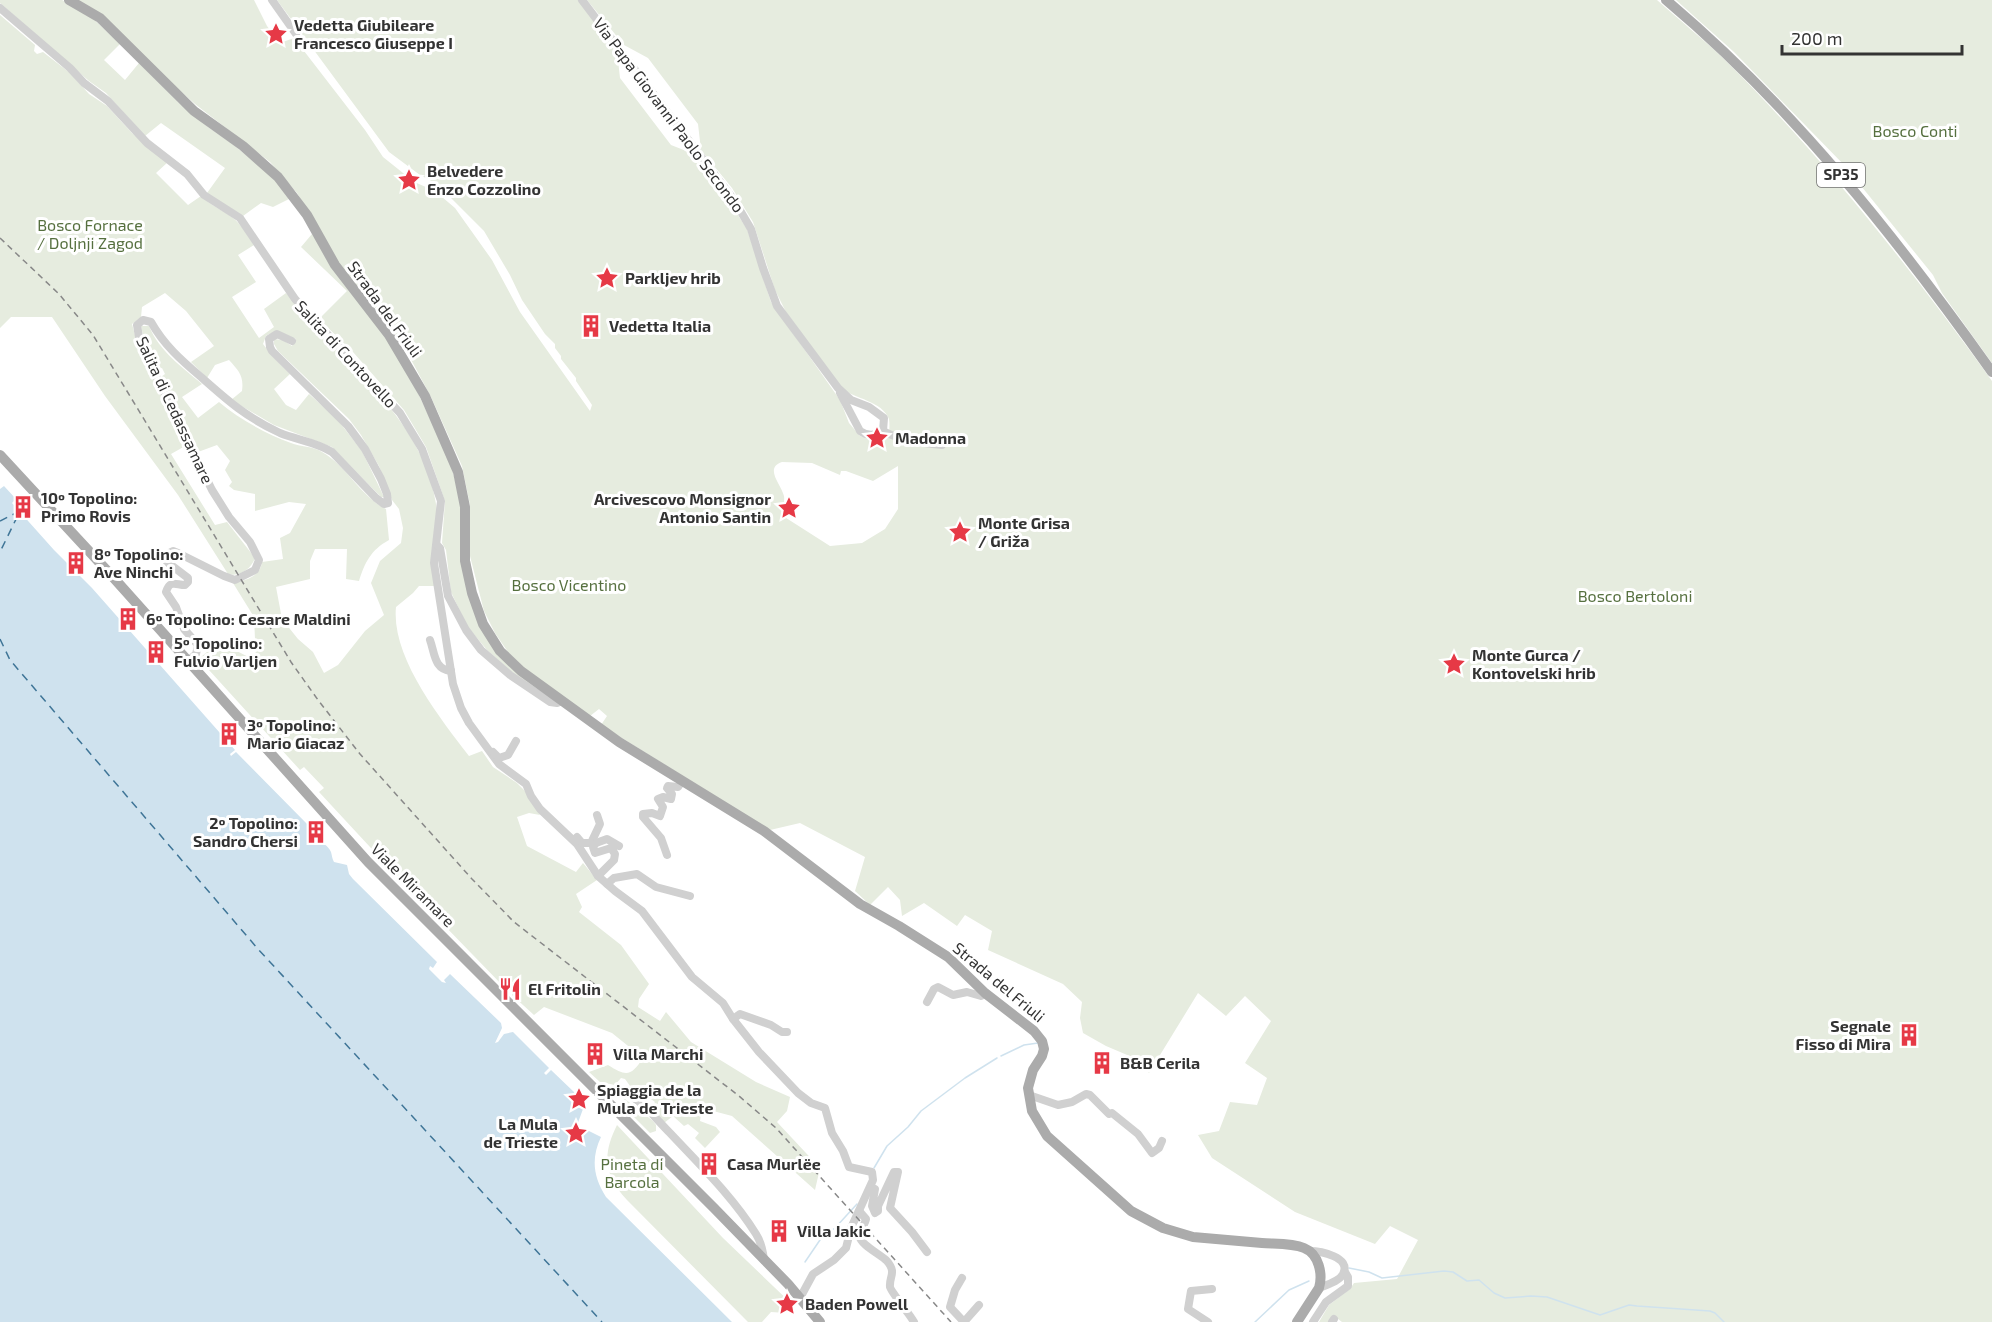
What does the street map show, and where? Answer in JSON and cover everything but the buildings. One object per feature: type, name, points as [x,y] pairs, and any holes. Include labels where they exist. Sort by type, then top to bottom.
[{"type":"main road","name":"Strada del Friuli","points":[[69,0],[100,18],[194,111],[243,146],[278,177],[307,215],[335,265],[380,321],[425,396],[454,461],[462,483],[465,507],[464,542],[468,579],[487,633],[509,661],[619,742],[765,831],[860,904],[939,951],[985,993],[1034,1031],[1044,1044],[1042,1056],[1029,1079],[1029,1095]]},
{"type":"main road","name":"SP35","points":[[1666,0],[1743,68],[1830,162],[1928,283],[1992,372]]},
{"type":"main road","name":"Viale Miramare","points":[[0,455],[368,862],[764,1260],[820,1322]]},
{"type":"main road","points":[[1029,1095],[1032,1111],[1047,1136],[1118,1200],[1142,1218],[1163,1228],[1193,1237],[1286,1245],[1309,1251],[1320,1269],[1319,1288],[1297,1322]]},
{"type":"street","points":[[272,0],[296,34]]},
{"type":"street","name":"Via Papa Giovanni Paolo Secondo","points":[[582,0],[734,200],[754,236],[762,268],[777,306],[838,388],[860,431],[874,435],[883,431],[913,442],[942,445]]},
{"type":"street","name":"Salita di Contovello","points":[[0,8],[70,68],[84,83],[108,101],[147,143],[187,174],[204,195],[240,218],[294,299],[400,413],[422,449],[441,501],[434,563],[451,671],[461,708],[490,753],[505,770],[526,784],[540,809],[577,844],[598,876],[642,911],[692,977],[723,1003],[759,1052],[798,1093],[811,1103],[825,1108],[832,1133],[849,1167],[872,1172],[874,1175],[871,1187]]},
{"type":"street","name":"Salita di Cedassamare","points":[[188,661],[196,654],[198,645],[180,622],[176,607],[166,592],[173,582],[186,585],[188,578],[167,562],[167,554],[173,551],[235,580],[255,570],[259,560],[250,542],[212,489],[140,343],[137,325],[143,320],[151,322],[170,350],[232,406],[285,435],[332,452],[376,498],[384,504],[388,502],[384,487],[365,449],[348,426],[273,351],[269,339],[277,334],[292,341]]},
{"type":"street","name":"Via Papa Giovanni Paolo Secondo","points":[[838,388],[851,400],[880,413],[885,421],[883,431]]},
{"type":"street","name":"Strada del Friuli","points":[[437,545],[440,548],[448,596],[466,630],[481,650],[510,675],[550,702],[557,704],[562,701]]},
{"type":"street","points":[[430,640],[437,664],[444,670],[451,671]]},
{"type":"street","points":[[490,753],[493,752],[499,758],[508,755],[516,741]]},
{"type":"street","points":[[668,855],[661,838],[643,814],[652,813],[660,816],[663,807],[658,799],[663,797],[671,799],[672,794],[668,786],[678,787],[682,781]]},
{"type":"street","points":[[568,836],[572,832],[582,843],[591,843],[600,824],[597,815]]},
{"type":"street","points":[[598,876],[614,860],[615,854],[611,848],[595,853],[593,847],[596,843],[607,839],[620,846]]},
{"type":"street","points":[[607,884],[614,878],[637,874],[656,886],[690,896]]},
{"type":"street","points":[[927,1002],[934,989],[938,987],[953,995],[967,992],[981,996],[985,993]]},
{"type":"street","points":[[734,1019],[740,1014],[787,1032]]},
{"type":"street","points":[[600,1094],[609,1090],[621,1091],[641,1103],[655,1117],[740,1211],[759,1240],[764,1260]]},
{"type":"street","points":[[1029,1095],[1058,1106],[1086,1094],[1090,1095],[1109,1114],[1112,1113],[1122,1119],[1152,1152],[1159,1148],[1162,1141]]},
{"type":"street","points":[[800,1298],[813,1274],[834,1260],[846,1248],[851,1228],[871,1187],[875,1189],[872,1206],[875,1213],[878,1211],[878,1206],[894,1172],[898,1172],[890,1208],[927,1252]]},
{"type":"street","points":[[859,1210],[866,1220],[860,1237],[861,1242],[890,1265],[893,1273],[890,1288],[914,1322]]},
{"type":"street","points":[[1309,1251],[1321,1251],[1333,1255],[1344,1266],[1342,1276],[1319,1288]]},
{"type":"street","points":[[1313,1322],[1326,1302],[1348,1286],[1348,1277],[1344,1272]]},
{"type":"street","points":[[962,1278],[955,1290],[950,1307],[964,1322],[979,1305]]},
{"type":"street","points":[[1208,1322],[1188,1309],[1191,1292],[1212,1289]]},
{"type":"green space","points":[[0,0],[62,0],[85,11],[120,44],[104,60],[125,80],[139,63],[179,103],[274,178],[289,199],[273,207],[261,203],[243,216],[215,200],[207,193],[225,168],[161,123],[145,136],[106,93],[89,81],[0,3]]},
{"type":"green space","points":[[78,0],[254,0],[267,26],[280,43],[294,38],[383,157],[408,177],[406,182],[412,181],[435,191],[455,208],[492,260],[520,312],[590,411],[592,405],[576,378],[561,359],[555,344],[545,334],[522,300],[484,231],[437,184],[420,175],[389,152],[277,0],[578,0],[617,51],[620,78],[671,145],[694,154],[716,182],[747,229],[771,302],[840,400],[849,423],[860,436],[889,438],[889,419],[886,413],[874,404],[841,388],[786,312],[775,290],[753,222],[732,188],[701,150],[698,124],[648,58],[624,45],[587,0],[1657,0],[1728,63],[1799,138],[1899,257],[1992,381],[1992,1322],[1342,1322],[1333,1315],[1328,1322],[1319,1322],[1329,1305],[1350,1289],[1354,1283],[1397,1279],[1418,1240],[1390,1226],[1375,1244],[1295,1212],[1212,1158],[1198,1135],[1219,1131],[1230,1102],[1257,1105],[1267,1078],[1245,1063],[1271,1021],[1245,996],[1226,1016],[1198,993],[1149,1073],[1139,1060],[1083,1033],[1080,1018],[1082,1002],[1063,984],[988,950],[992,931],[965,915],[957,926],[924,903],[902,916],[900,900],[888,887],[870,905],[855,891],[865,857],[800,823],[770,830],[601,725],[607,716],[599,709],[590,716],[525,669],[508,652],[484,611],[470,556],[470,505],[462,466],[431,397],[407,352],[384,318],[340,266],[297,193],[270,162],[195,104]],"holes":[[[782,462],[812,463],[840,475],[841,471],[846,471],[873,481],[898,466],[898,509],[885,529],[862,543],[830,546],[783,516],[784,496],[775,477],[774,468]]]},
{"type":"green space","name":"Bosco Conti","points":[[1676,0],[1992,0],[1992,363],[1942,293],[1933,275],[1845,166],[1734,52]]},
{"type":"green space","name":"Bosco Fornace / Doljnji Zagod","points":[[0,15],[35,45],[34,51],[37,54],[43,52],[70,73],[89,94],[107,106],[132,133],[168,162],[156,173],[188,205],[201,196],[242,227],[254,245],[238,255],[256,282],[232,297],[259,338],[274,327],[264,309],[286,293],[377,392],[403,426],[424,463],[431,483],[437,514],[434,586],[419,586],[396,607],[401,646],[409,666],[432,705],[469,756],[482,751],[493,767],[526,792],[540,815],[529,813],[517,817],[527,846],[576,872],[583,863],[597,880],[576,894],[582,907],[579,912],[621,945],[649,984],[639,999],[638,1007],[660,1021],[666,1012],[691,1042],[756,1082],[790,1097],[787,1111],[777,1122],[820,1168],[815,1190],[732,1116],[702,1108],[700,1121],[716,1127],[720,1132],[705,1148],[695,1138],[699,1133],[688,1124],[684,1126],[673,1116],[664,1123],[651,1108],[655,1102],[644,1094],[640,1099],[631,1093],[633,1090],[625,1079],[621,1078],[615,1085],[600,1082],[589,1072],[608,1065],[620,1072],[628,1073],[643,1058],[612,1033],[544,1007],[534,1015],[512,995],[515,991],[508,983],[504,987],[408,888],[319,792],[324,788],[304,767],[300,770],[199,659],[214,648],[220,647],[234,650],[256,661],[254,617],[233,583],[255,574],[262,562],[283,559],[280,538],[290,533],[306,504],[289,502],[255,511],[255,494],[234,490],[229,486],[232,482],[225,470],[230,461],[217,445],[198,452],[161,377],[165,374],[162,368],[158,369],[145,344],[141,326],[149,326],[165,351],[202,384],[182,397],[198,418],[219,402],[244,420],[272,435],[318,450],[331,458],[369,497],[386,509],[389,540],[370,557],[359,581],[346,579],[347,549],[315,549],[310,561],[310,579],[276,587],[282,619],[298,639],[313,652],[324,673],[338,665],[365,631],[384,615],[371,583],[380,561],[401,543],[403,528],[399,509],[392,500],[379,466],[349,419],[278,351],[274,344],[274,339],[283,340],[292,346],[296,339],[277,333],[266,336],[263,344],[290,374],[274,389],[286,405],[296,410],[309,394],[337,419],[362,451],[384,497],[381,497],[332,447],[274,425],[231,400],[242,391],[242,381],[238,371],[229,360],[215,365],[207,378],[191,362],[214,346],[186,311],[165,293],[142,307],[141,317],[132,324],[135,335],[187,445],[171,454],[215,525],[227,522],[255,558],[251,566],[244,571],[228,574],[178,495],[105,396],[52,317],[11,317],[0,328]]},
{"type":"green space","points":[[312,234],[387,339],[417,391],[450,462],[461,502],[480,624],[486,636],[510,666],[550,700],[487,650],[467,626],[451,592],[446,550],[442,543],[445,501],[426,447],[404,410],[353,352],[319,319],[347,291],[301,247]]},
{"type":"green space","points":[[625,1099],[653,1121],[656,1131],[650,1133],[620,1103]]},
{"type":"green space","name":"Pineta di Barcola","points":[[617,1125],[723,1238],[795,1307],[786,1313],[771,1312],[762,1322],[748,1322],[627,1200],[614,1182],[608,1164],[609,1146]]},
{"type":"water","points":[[4,486],[16,499],[12,503],[92,588],[235,750],[230,754],[231,756],[236,752],[309,826],[312,836],[331,852],[334,862],[347,865],[353,879],[437,962],[433,968],[430,966],[429,969],[442,982],[446,983],[444,980],[450,974],[501,1023],[502,1028],[495,1043],[504,1034],[513,1032],[549,1068],[544,1073],[546,1075],[551,1070],[574,1092],[583,1109],[572,1139],[574,1141],[581,1127],[601,1137],[596,1152],[595,1167],[598,1182],[606,1197],[732,1322],[0,1322],[0,489]]},
{"type":"waterway","points":[[1001,1056],[1024,1045],[1038,1043]]},
{"type":"waterway","points":[[874,1168],[887,1146],[908,1127],[921,1111],[965,1078],[997,1058]]},
{"type":"waterway","points":[[805,1262],[822,1237],[835,1228],[857,1204]]},
{"type":"waterway","points":[[1349,1268],[1369,1272],[1382,1278],[1453,1272],[1467,1281],[1479,1280],[1494,1293],[1505,1298],[1547,1297],[1600,1315],[1629,1305],[1710,1311],[1724,1322]]},
{"type":"waterway","points":[[1255,1322],[1289,1290],[1309,1281]]},
{"type":"ferry route","points":[[0,521],[20,511],[0,552]]},
{"type":"ferry route","points":[[0,639],[10,660],[258,949],[602,1322]]},
{"type":"railway","points":[[0,238],[59,294],[93,335],[291,662],[360,754],[472,879],[514,922],[739,1096],[776,1128],[951,1322]]},
{"type":"place","name":"Vedetta Giubileare Francesco Giuseppe I","points":[[276,34]]},
{"type":"place","name":"Belvedere Enzo Cozzolino","points":[[409,180]]},
{"type":"place","name":"Parkljev hrib","points":[[607,278]]},
{"type":"place","name":"Vedetta Italia","points":[[591,326]]},
{"type":"place","name":"Madonna","points":[[877,438]]},
{"type":"place","name":"10º Topolino: Primo Rovis","points":[[23,507]]},
{"type":"place","name":"Arcivescovo Monsignor Antonio Santin","points":[[789,508]]},
{"type":"place","name":"Monte Grisa / Griža","points":[[960,532]]},
{"type":"place","name":"8º Topolino: Ave Ninchi","points":[[76,563]]},
{"type":"place","name":"6º Topolino: Cesare Maldini","points":[[128,619]]},
{"type":"place","name":"5º Topolino: Fulvio Varljen","points":[[156,652]]},
{"type":"place","name":"Monte Gurca / Kontovelski hrib","points":[[1454,664]]},
{"type":"place","name":"3º Topolino: Mario Giacaz","points":[[229,734]]},
{"type":"place","name":"2º Topolino: Sandro Chersi","points":[[316,832]]},
{"type":"place","name":"El Fritolin","points":[[510,989]]},
{"type":"place","name":"Segnale Fisso di Mira","points":[[1909,1035]]},
{"type":"place","name":"Villa Marchi","points":[[595,1054]]},
{"type":"place","name":"B&B Cerila","points":[[1102,1063]]},
{"type":"place","name":"Spiaggia de la Mula de Trieste","points":[[579,1099]]},
{"type":"place","name":"La Mula de Trieste","points":[[576,1133]]},
{"type":"place","name":"Casa Murlëe","points":[[709,1164]]},
{"type":"place","name":"Villa Jakic","points":[[779,1231]]},
{"type":"place","name":"Baden Powell","points":[[787,1304]]},
{"type":"park label","name":"Bosco Vicentino","points":[[569,585]]},
{"type":"park label","name":"Bosco Bertoloni","points":[[1635,596]]}]
